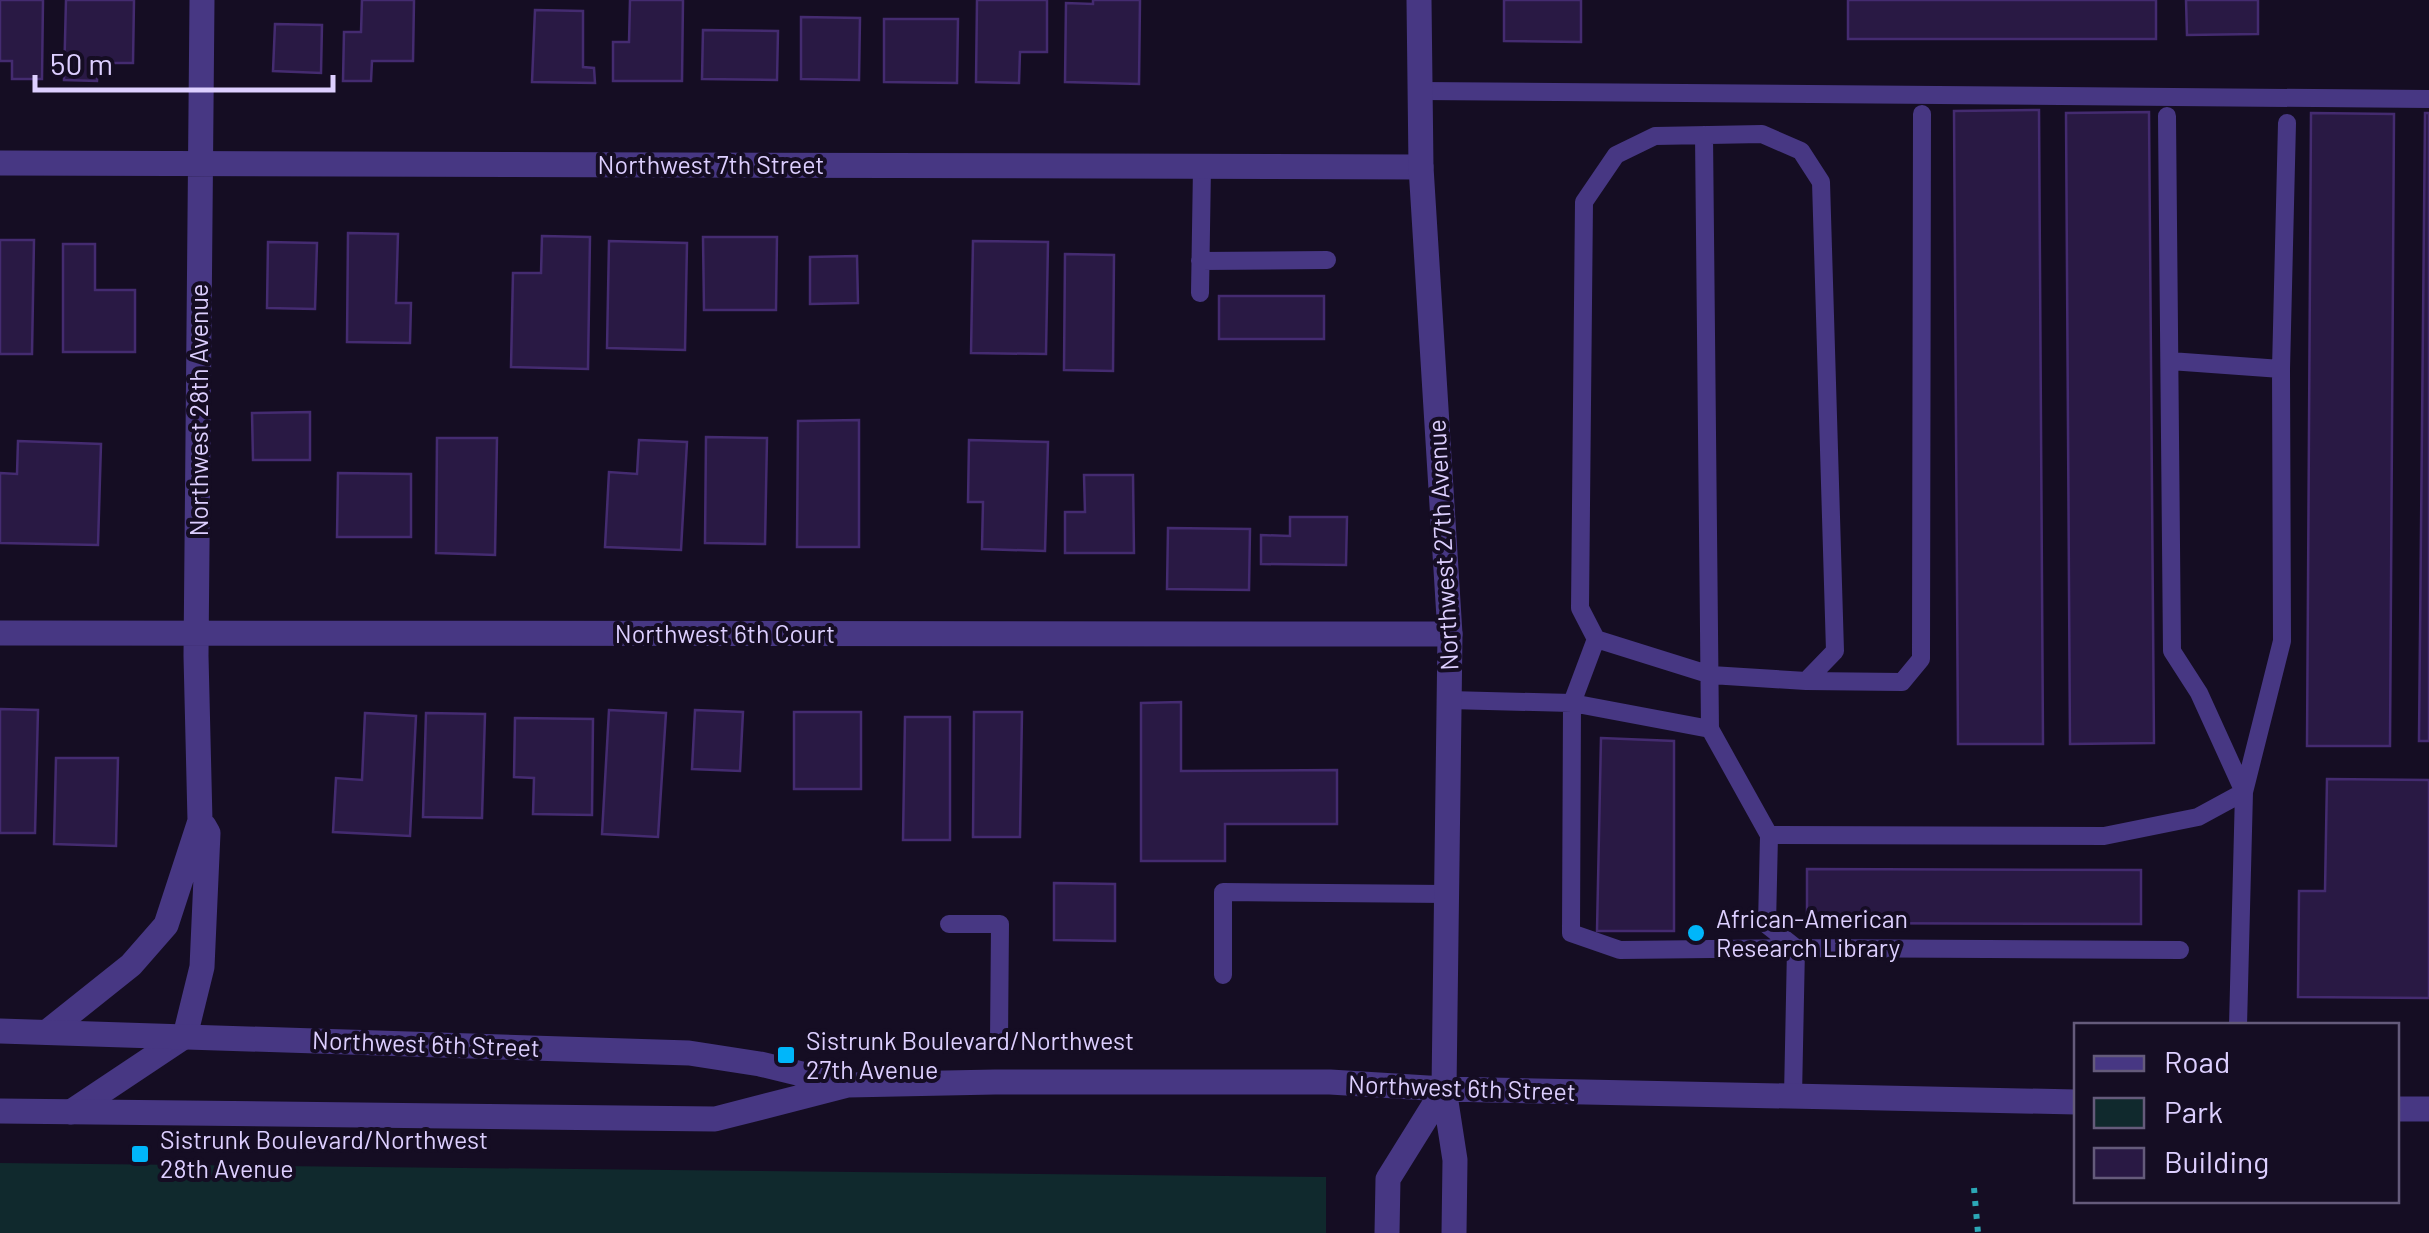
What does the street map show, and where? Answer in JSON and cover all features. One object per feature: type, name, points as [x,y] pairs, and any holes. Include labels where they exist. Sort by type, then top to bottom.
[{"type":"street","name":"Northwest 28th Avenue","points":[[48,1032],[130,965],[166,924],[200,820],[197,634],[202,0]]},
{"type":"street","name":"Northwest 27th Avenue","points":[[1419,0],[1421,167],[1450,634],[1444,1090],[1455,1160],[1454,1233]]},
{"type":"street","name":"Northwest 7th Street","points":[[0,163],[1421,167]]},
{"type":"street","name":"Northwest 6th Court","points":[[0,634],[1450,634]]},
{"type":"street","name":"Northwest 28th Avenue","points":[[185,1036],[202,967],[208,833],[200,820]]},
{"type":"street","name":"Northwest 6th Street","points":[[0,1031],[690,1053],[760,1064],[848,1085]]},
{"type":"street","points":[[71,1112],[185,1036]]},
{"type":"street","name":"Northwest 6th Street","points":[[0,1111],[715,1118],[848,1085],[1330,1082],[1444,1090],[2074,1102]]},
{"type":"street","points":[[1387,1233],[1388,1179],[1444,1090]]},
{"type":"street","points":[[2399,1108],[2429,1109]]},
{"type":"lane","points":[[1420,91],[2429,99]]},
{"type":"lane","points":[[1806,681],[1835,651],[1821,182],[1801,151],[1762,134],[1656,136],[1616,155],[1584,202],[1580,608],[1596,638],[1711,675],[1806,681],[1902,682],[1922,659],[1922,114]]},
{"type":"lane","points":[[2167,116],[2172,652],[2198,693],[2244,792]]},
{"type":"lane","points":[[2238,1023],[2244,792],[2282,642],[2280,368],[2287,123]]},
{"type":"lane","points":[[1704,135],[1710,729],[1769,834],[1767,925],[1796,948]]},
{"type":"lane","points":[[1200,293],[1202,166]]},
{"type":"lane","points":[[1200,261],[1326,260]]},
{"type":"lane","points":[[2170,362],[2280,368]]},
{"type":"lane","points":[[1596,638],[1572,704],[1571,934],[1620,950],[2180,950]]},
{"type":"lane","points":[[1449,700],[1572,704],[1710,729]]},
{"type":"lane","points":[[1769,834],[2104,836],[2198,817],[2244,792]]},
{"type":"lane","points":[[1223,975],[1223,892],[1447,894]]},
{"type":"lane","points":[[949,924],[1000,924],[999,1041]]},
{"type":"lane","points":[[1793,1096],[1796,948]]},
{"type":"path","points":[[1974,1188],[1978,1233]]},
{"type":"green space","points":[[0,1163],[1326,1177],[1326,1233],[0,1233]]},
{"type":"building","points":[[0,0],[43,0],[42,79],[12,79],[12,61],[0,61]]},
{"type":"building","points":[[66,0],[134,0],[133,63],[98,63],[97,81],[64,80]]},
{"type":"building","points":[[362,0],[414,0],[413,61],[372,61],[371,81],[343,81],[344,32],[361,32]]},
{"type":"building","points":[[630,0],[683,0],[682,81],[613,81],[613,42],[629,42]]},
{"type":"building","points":[[977,0],[1047,0],[1047,52],[1020,52],[1019,83],[976,82]]},
{"type":"building","points":[[1093,0],[1140,0],[1139,84],[1065,82],[1066,3],[1093,4]]},
{"type":"building","points":[[1504,0],[1581,0],[1581,42],[1504,41]]},
{"type":"building","points":[[1848,0],[2156,0],[2156,39],[1848,39]]},
{"type":"building","points":[[2186,0],[2258,0],[2258,34],[2187,35]]},
{"type":"building","points":[[535,10],[583,11],[583,67],[594,68],[595,83],[532,82]]},
{"type":"building","points":[[801,17],[860,18],[859,80],[801,79]]},
{"type":"building","points":[[884,19],[958,19],[957,83],[884,82]]},
{"type":"building","points":[[275,24],[322,25],[321,73],[273,71]]},
{"type":"building","points":[[703,30],[778,31],[777,80],[702,79]]},
{"type":"building","points":[[2039,110],[2043,744],[1958,744],[1954,111]]},
{"type":"building","points":[[2149,112],[2154,743],[2070,744],[2066,113]]},
{"type":"building","points":[[2311,113],[2394,114],[2390,746],[2307,746]]},
{"type":"building","points":[[2425,113],[2429,113],[2429,741],[2419,741]]},
{"type":"building","points":[[348,233],[398,234],[396,303],[411,303],[410,343],[347,342]]},
{"type":"building","points":[[542,236],[590,237],[588,369],[511,367],[513,273],[541,273]]},
{"type":"building","points":[[703,237],[777,237],[776,310],[704,310]]},
{"type":"building","points":[[0,240],[34,240],[32,354],[0,354]]},
{"type":"building","points":[[609,241],[687,243],[685,350],[607,348]]},
{"type":"building","points":[[973,241],[1048,242],[1046,354],[971,353]]},
{"type":"building","points":[[268,242],[317,243],[315,309],[267,308]]},
{"type":"building","points":[[63,244],[95,244],[95,290],[135,290],[135,352],[63,352]]},
{"type":"building","points":[[1065,254],[1114,255],[1113,371],[1064,370]]},
{"type":"building","points":[[857,256],[858,303],[810,304],[810,257]]},
{"type":"building","points":[[1219,296],[1324,296],[1324,339],[1219,339]]},
{"type":"building","points":[[310,412],[310,460],[253,460],[252,413]]},
{"type":"building","points":[[859,420],[859,547],[797,547],[798,421]]},
{"type":"building","points":[[706,437],[767,438],[765,544],[705,543]]},
{"type":"building","points":[[437,438],[497,438],[495,555],[436,553]]},
{"type":"building","points":[[639,440],[687,442],[681,550],[605,547],[609,472],[637,474]]},
{"type":"building","points":[[969,440],[1048,442],[1045,551],[982,549],[983,502],[968,502]]},
{"type":"building","points":[[18,441],[101,444],[98,545],[0,543],[0,473],[17,474]]},
{"type":"building","points":[[338,473],[411,474],[411,537],[337,537]]},
{"type":"building","points":[[1084,475],[1133,475],[1134,553],[1065,553],[1065,512],[1085,512]]},
{"type":"building","points":[[1290,517],[1347,517],[1346,565],[1261,564],[1261,535],[1290,536]]},
{"type":"building","points":[[1168,528],[1250,529],[1249,590],[1167,589]]},
{"type":"building","points":[[1181,702],[1181,771],[1337,770],[1337,824],[1225,824],[1225,861],[1141,861],[1141,703]]},
{"type":"building","points":[[0,709],[38,710],[35,833],[0,833]]},
{"type":"building","points":[[609,710],[666,713],[658,837],[602,834]]},
{"type":"building","points":[[695,710],[743,712],[740,771],[692,769]]},
{"type":"building","points":[[794,712],[861,712],[861,789],[794,789]]},
{"type":"building","points":[[974,712],[1022,712],[1020,837],[973,837]]},
{"type":"building","points":[[365,713],[416,716],[410,836],[333,832],[336,778],[362,780]]},
{"type":"building","points":[[426,713],[485,714],[482,818],[423,817]]},
{"type":"building","points":[[905,717],[950,717],[950,840],[903,840]]},
{"type":"building","points":[[515,718],[593,719],[592,815],[533,814],[534,778],[514,777]]},
{"type":"building","points":[[1601,738],[1674,741],[1674,931],[1597,931]]},
{"type":"building","points":[[56,758],[118,758],[116,846],[54,844]]},
{"type":"building","points":[[2327,779],[2429,780],[2429,998],[2298,997],[2299,891],[2325,891]]},
{"type":"building","points":[[1807,869],[2141,870],[2141,924],[1807,923]]},
{"type":"building","points":[[1054,883],[1115,884],[1115,941],[1054,940]]},
{"type":"place","name":"African-American Research Library","points":[[1696,933]]},
{"type":"place","name":"Sistrunk Boulevard/Northwest 27th Avenue","points":[[786,1055]]},
{"type":"place","name":"Sistrunk Boulevard/Northwest 28th Avenue","points":[[140,1154]]}]
